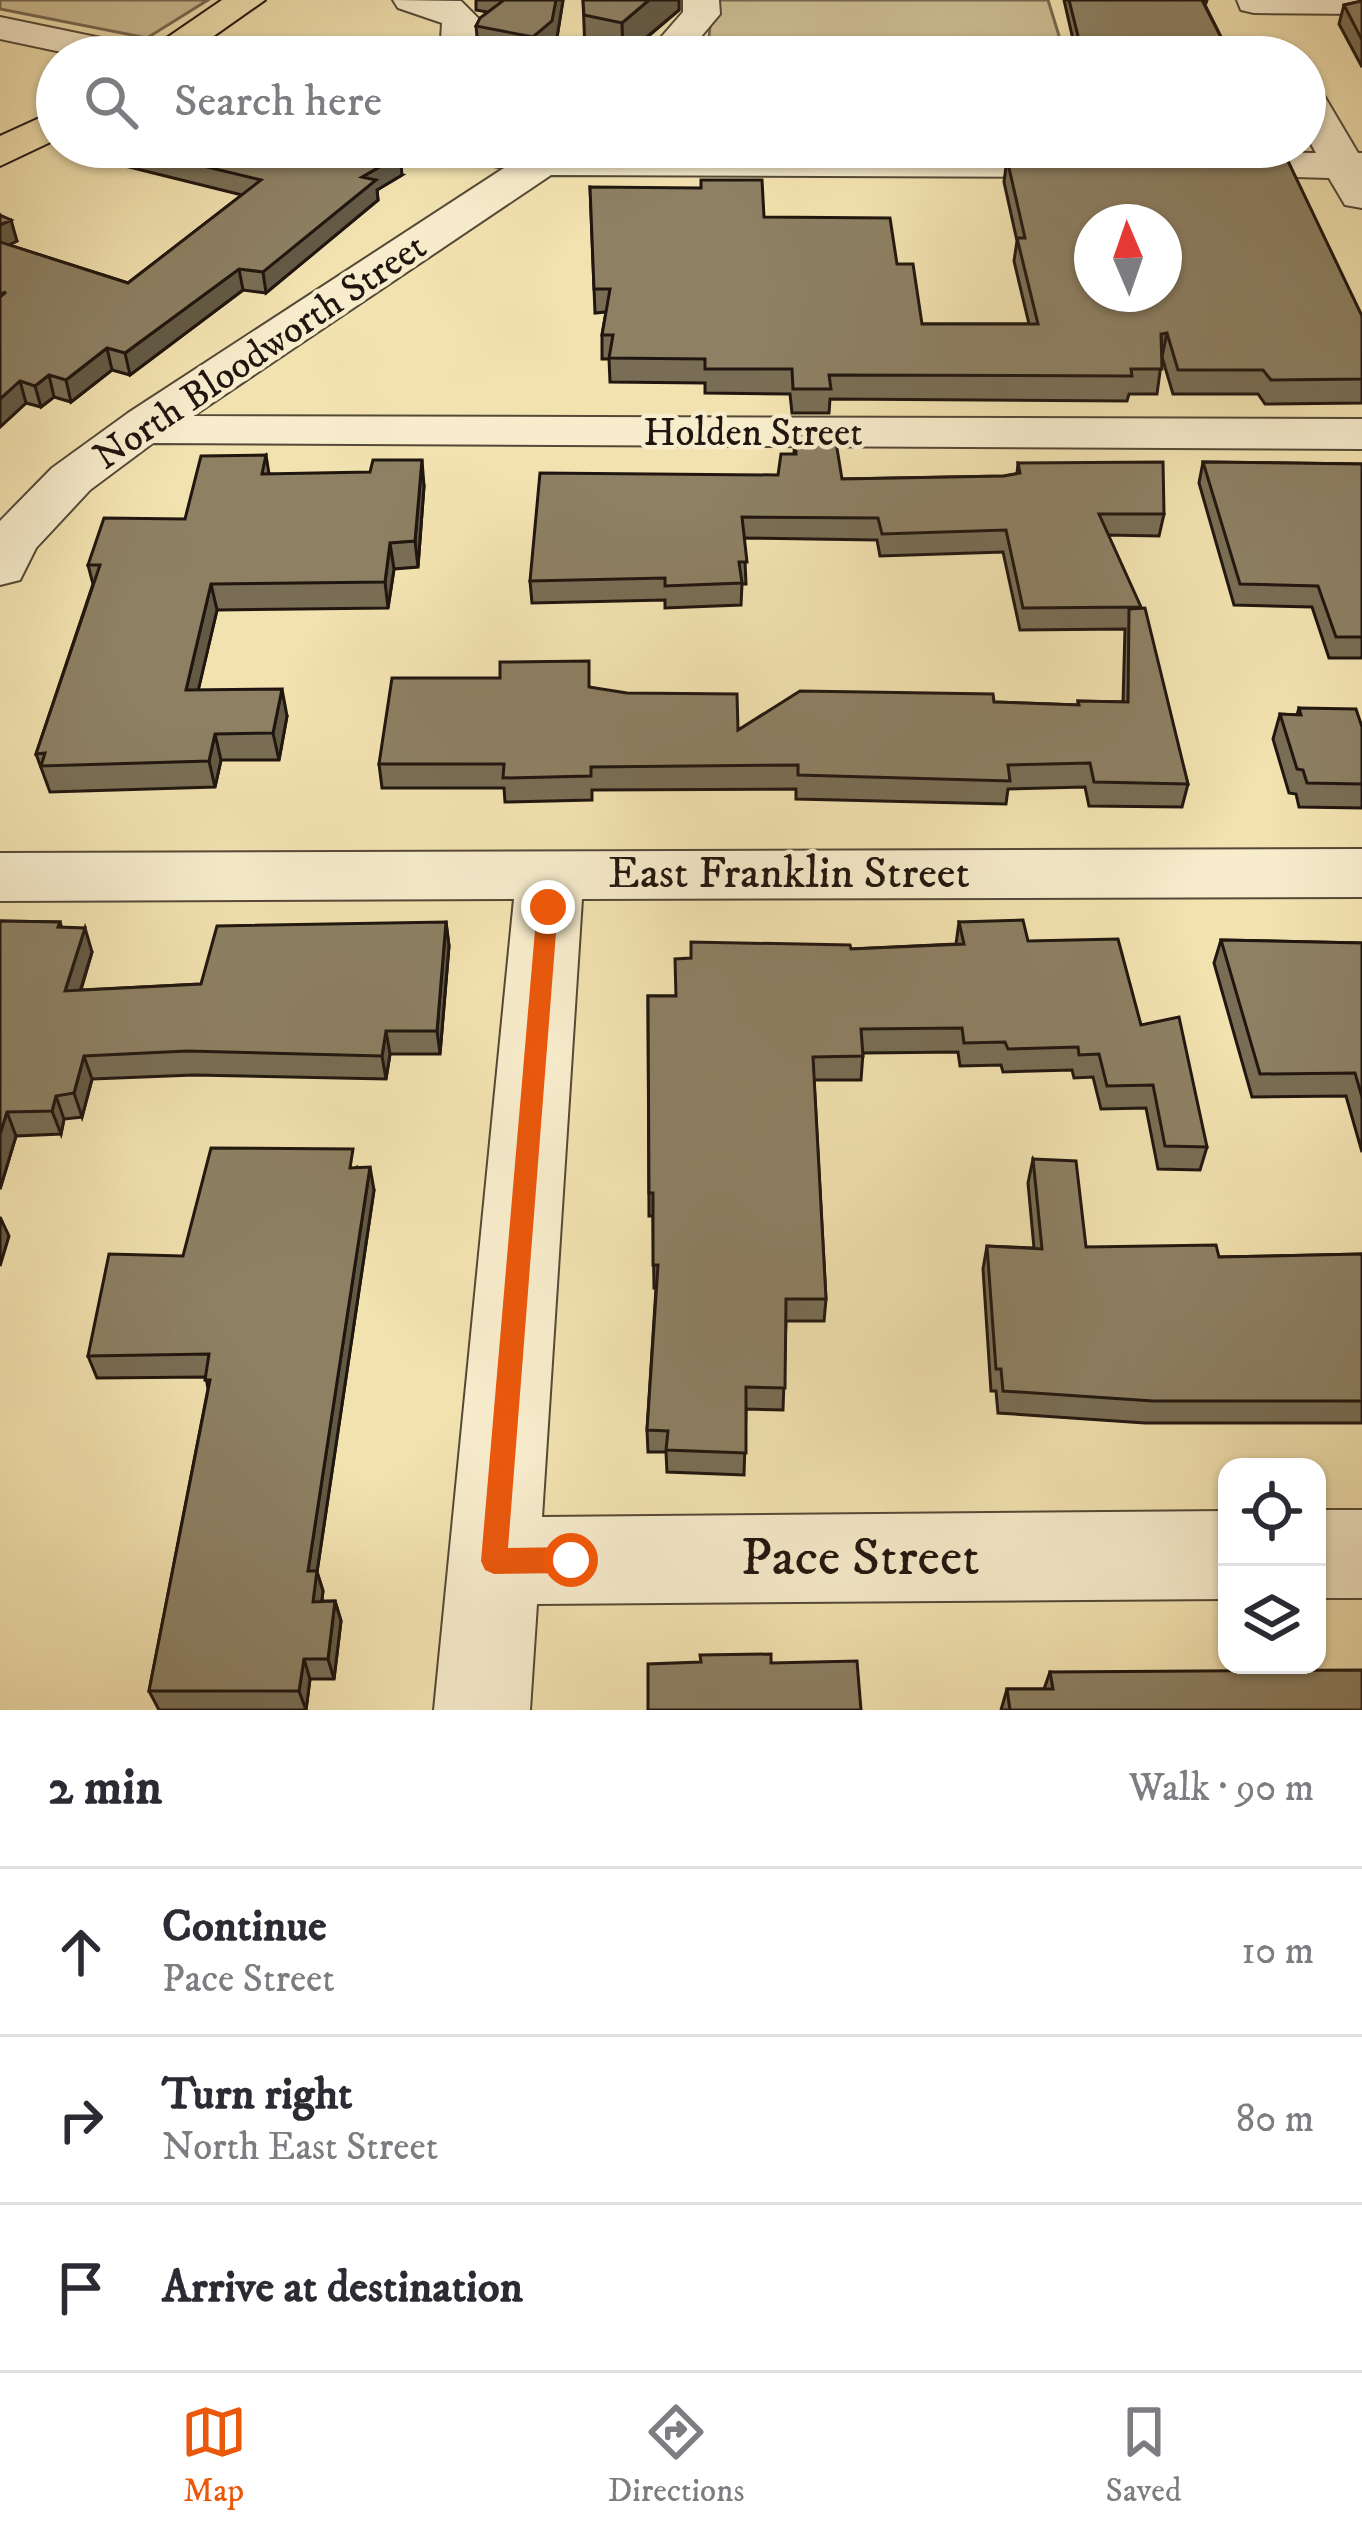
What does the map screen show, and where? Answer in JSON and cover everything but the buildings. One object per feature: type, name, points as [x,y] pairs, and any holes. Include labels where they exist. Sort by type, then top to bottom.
[{"type":"main road","points":[[191,36],[247,0]]},
{"type":"main road","points":[[0,153],[36,133]]},
{"type":"street","points":[[412,0],[448,9],[461,20],[460,36]]},
{"type":"street","points":[[682,36],[702,14],[701,0]]},
{"type":"street","points":[[1272,36],[1253,1],[1362,3]]},
{"type":"street","points":[[0,28],[39,36]]},
{"type":"street","points":[[1326,129],[1356,177]]},
{"type":"street","name":"North Bloodworth Street","points":[[0,568],[10,544],[71,479],[146,424],[534,168]]},
{"type":"street","points":[[1197,168],[1356,177]]},
{"type":"street","name":"Holden Street","points":[[146,424],[167,431],[1362,434]]},
{"type":"street","name":"East Franklin Street","points":[[0,877],[1362,873]]},
{"type":"street","points":[[482,1710],[550,875]]},
{"type":"street","points":[[1326,1554],[1362,1554]]},
{"type":"street","name":"Pace Street","points":[[494,1561],[1218,1555]]},
{"type":"shaded area","points":[[0,0],[208,0],[150,36],[0,9]]},
{"type":"shaded area","points":[[712,0],[1048,0],[1059,36],[709,36]]},
{"type":"route","points":[[548,907],[494,1561],[571,1560]]}]
